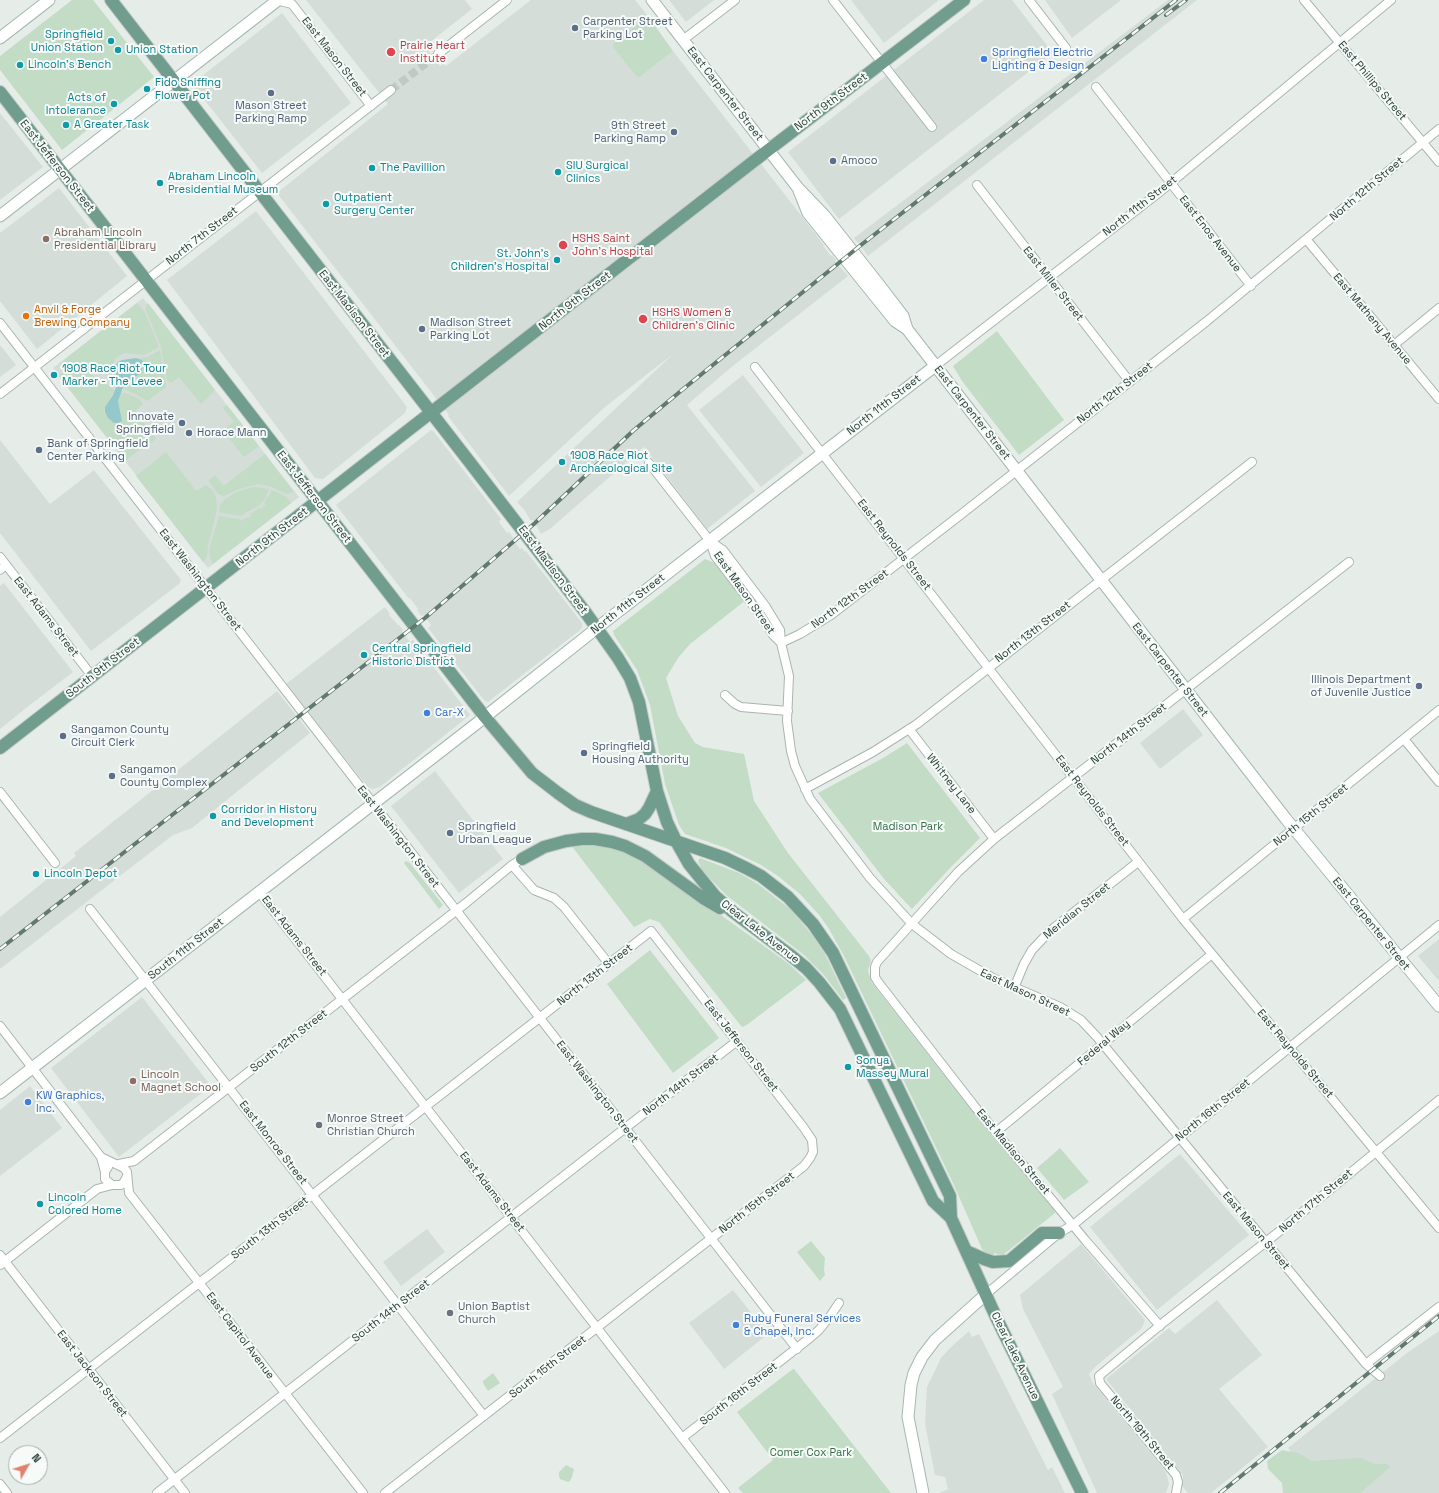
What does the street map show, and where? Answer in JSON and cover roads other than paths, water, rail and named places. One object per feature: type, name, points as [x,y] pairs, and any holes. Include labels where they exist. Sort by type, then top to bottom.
[{"type":"main road","name":"East Madison Street","points":[[111,0],[597,628],[625,669],[634,688],[642,712],[657,791],[667,822],[676,841]]},
{"type":"main road","name":"North 9th Street","points":[[206,588],[964,0]]},
{"type":"main road","name":"East Jefferson Street","points":[[0,92],[514,754],[544,784],[575,805],[676,841]]},
{"type":"main road","name":"South 9th Street","points":[[0,748],[206,588]]},
{"type":"main road","points":[[626,824],[639,819],[645,814],[650,808],[657,791]]},
{"type":"main road","points":[[517,862],[544,847],[566,841],[588,839],[612,842],[625,846],[645,856],[703,898],[760,933]]},
{"type":"main road","name":"Clear Lake Avenue","points":[[676,841],[689,864],[715,896],[733,912],[806,968],[840,1009],[933,1201],[951,1218]]},
{"type":"main road","name":"Clear Lake Avenue","points":[[676,841],[725,858],[761,876],[792,901],[809,919],[833,953],[950,1196],[951,1218],[986,1295],[1082,1493]]},
{"type":"main road","points":[[966,1251],[993,1262],[1009,1261],[1042,1234],[1059,1233]]},
{"type":"street","points":[[0,38],[49,0]]},
{"type":"street","points":[[0,216],[277,0]]},
{"type":"street","name":"East Mason Street","points":[[277,0],[292,4],[371,106]]},
{"type":"street","points":[[438,54],[507,0]]},
{"type":"street","name":"East Carpenter Street","points":[[652,0],[798,188],[808,213],[895,321],[907,329],[1294,829],[1439,1006]]},
{"type":"street","points":[[683,40],[735,0]]},
{"type":"street","points":[[833,0],[932,127]]},
{"type":"street","points":[[1029,0],[1066,48]]},
{"type":"street","name":"East Phillips Street","points":[[1304,0],[1439,162]]},
{"type":"street","name":"North 11th Street","points":[[372,804],[1170,183],[1391,0]]},
{"type":"street","name":"East Enos Avenue","points":[[1096,86],[1251,286]]},
{"type":"street","name":"North 7th Street","points":[[0,394],[259,191],[391,90]]},
{"type":"street","name":"North 12th Street","points":[[781,643],[800,634],[831,615],[1017,471],[1251,286],[1439,129]]},
{"type":"street","name":"East Miller Street","points":[[977,185],[1130,382]]},
{"type":"street","name":"East Matheny Avenue","points":[[1306,239],[1439,399]]},
{"type":"street","points":[[1394,345],[1439,308]]},
{"type":"street","name":"East Washington Street","points":[[0,323],[796,1349]]},
{"type":"street","name":"East Reynolds Street","points":[[755,366],[1183,919],[1439,1228]]},
{"type":"street","name":"North 13th Street","points":[[804,789],[873,752],[909,729],[1252,462]]},
{"type":"street","name":"East Mason Street","points":[[649,463],[710,541],[715,556],[750,600],[773,635],[781,643],[789,676],[787,721],[791,751],[795,766],[804,789],[816,808],[870,878],[912,924],[951,954],[973,968],[1014,988],[1060,1007],[1088,1028],[1366,1364],[1380,1376]]},
{"type":"street","name":"East Adams Street","points":[[0,557],[3,568],[92,676]]},
{"type":"street","name":"North 14th Street","points":[[874,972],[877,962],[958,872],[994,839],[1349,562]]},
{"type":"street","points":[[725,695],[741,707],[788,711]]},
{"type":"street","name":"North 15th Street","points":[[1183,919],[1439,710]]},
{"type":"street","name":"Whitney Lane","points":[[909,729],[994,839]]},
{"type":"street","points":[[1404,739],[1439,782]]},
{"type":"street","points":[[0,792],[55,863]]},
{"type":"street","name":"South 11th Street","points":[[0,1093],[372,804]]},
{"type":"street","points":[[455,911],[517,862],[534,890],[554,898],[564,907],[609,964]]},
{"type":"street","name":"Meridian Street","points":[[1014,988],[1024,964],[1032,950],[1050,931],[1138,862]]},
{"type":"street","name":"East Adams Street","points":[[259,892],[725,1493]]},
{"type":"street","name":"East Monroe Street","points":[[90,909],[484,1416]]},
{"type":"street","name":"South 12th Street","points":[[117,1164],[134,1161],[455,911]]},
{"type":"street","name":"North 16th Street","points":[[986,1295],[1059,1233],[1073,1225],[1439,925]]},
{"type":"street","name":"North 13th Street","points":[[540,1018],[651,931]]},
{"type":"street","name":"East Jefferson Street","points":[[651,931],[810,1136],[813,1152],[804,1166]]},
{"type":"street","name":"Federal Way","points":[[996,1132],[1212,954]]},
{"type":"street","name":"East Madison Street","points":[[874,972],[878,982],[996,1132],[1073,1225],[1160,1326]]},
{"type":"street","name":"South 13th Street","points":[[0,1438],[540,1018]]},
{"type":"street","points":[[0,1026],[102,1156],[124,1168],[127,1174],[129,1193]]},
{"type":"street","name":"North 14th Street","points":[[625,1129],[737,1041]]},
{"type":"street","name":"North 17th Street","points":[[1099,1376],[1439,1100]]},
{"type":"street","name":"South 14th Street","points":[[157,1493],[625,1129]]},
{"type":"street","points":[[102,1156],[107,1182],[129,1193]]},
{"type":"street","points":[[2,1260],[97,1189],[121,1184],[126,1179],[134,1161]]},
{"type":"street","points":[[97,1189],[109,1166],[117,1164]]},
{"type":"street","name":"North 15th Street","points":[[710,1239],[804,1166]]},
{"type":"street","name":"East Capitol Avenue","points":[[129,1193],[362,1493]]},
{"type":"street","name":"South 15th Street","points":[[385,1493],[710,1239]]},
{"type":"street","name":"East Jackson Street","points":[[2,1260],[185,1493]]},
{"type":"street","points":[[923,1493],[908,1417],[909,1400],[914,1373],[922,1357],[935,1340],[986,1295]]},
{"type":"street","points":[[796,1349],[819,1330],[839,1303]]},
{"type":"street","points":[[1366,1364],[1439,1307]]},
{"type":"street","name":"South 16th Street","points":[[682,1438],[796,1349]]},
{"type":"street","name":"North 19th Street","points":[[1099,1376],[1100,1383],[1176,1475],[1178,1482],[1176,1493]]},
{"type":"street","points":[[0,1484],[7,1493]]},
{"type":"water","points":[[136,358],[142,360],[143,362],[142,373],[130,380],[123,387],[118,401],[122,421],[114,423],[108,418],[105,412],[105,407],[113,395],[117,385],[115,367],[118,362],[122,360]]},
{"type":"tunnel","points":[[391,90],[438,54]]},
{"type":"railway","points":[[0,949],[425,618],[535,523],[634,430],[682,390],[861,245],[1176,0]]},
{"type":"railway","points":[[1166,15],[1186,0]]},
{"type":"railway","points":[[1220,1493],[1439,1316]]},
{"type":"place","name":"Carpenter Street Parking Lot","points":[[575,28]]},
{"type":"place","name":"Springfield Union Station","points":[[111,41]]},
{"type":"place","name":"Union Station","points":[[118,50]]},
{"type":"place","name":"Prairie Heart Institute","points":[[391,52]]},
{"type":"place","name":"Springfield Electric Lighting & Design","points":[[984,59]]},
{"type":"place","name":"Lincoln's Bench","points":[[20,65]]},
{"type":"place","name":"Fido Sniffing Flower Pot","points":[[147,89]]},
{"type":"place","name":"Mason Street Parking Ramp","points":[[271,93]]},
{"type":"place","name":"Acts of Intolerance","points":[[114,104]]},
{"type":"place","name":"A Greater Task","points":[[66,125]]},
{"type":"place","name":"9th Street Parking Ramp","points":[[674,132]]},
{"type":"place","name":"Amoco","points":[[833,161]]},
{"type":"place","name":"The Pavillion","points":[[372,168]]},
{"type":"place","name":"SIU Surgical Clinics","points":[[558,172]]},
{"type":"place","name":"Abraham Lincoln Presidential Museum","points":[[160,183]]},
{"type":"place","name":"Outpatient Surgery Center","points":[[326,204]]},
{"type":"place","name":"Abraham Lincoln Presidential Library","points":[[46,239]]},
{"type":"place","name":"HSHS Saint John's Hospital","points":[[563,245]]},
{"type":"place","name":"St. John's Children's Hospital","points":[[557,260]]},
{"type":"place","name":"Anvil & Forge Brewing Company","points":[[26,316]]},
{"type":"place","name":"HSHS Women & Children's Clinic","points":[[643,319]]},
{"type":"place","name":"Madison Street Parking Lot","points":[[422,329]]},
{"type":"place","name":"1908 Race Riot Tour Marker - The Levee","points":[[54,375]]},
{"type":"place","name":"Innovate Springfield","points":[[182,423]]},
{"type":"place","name":"Horace Mann","points":[[189,433]]},
{"type":"place","name":"Bank of Springfield Center Parking","points":[[39,450]]},
{"type":"place","name":"1908 Race Riot Archaeological Site","points":[[562,462]]},
{"type":"place","name":"Central Springfield Historic District","points":[[364,655]]},
{"type":"place","name":"Illinois Department of Juvenile Justice","points":[[1419,686]]},
{"type":"place","name":"Car-X","points":[[427,713]]},
{"type":"place","name":"Sangamon County Circuit Clerk","points":[[63,736]]},
{"type":"place","name":"Springfield Housing Authority","points":[[584,753]]},
{"type":"place","name":"Sangamon County Complex","points":[[112,776]]},
{"type":"place","name":"Corridor in History and Development","points":[[213,816]]},
{"type":"place","name":"Springfield Urban League","points":[[450,833]]},
{"type":"place","name":"Lincoln Depot","points":[[36,874]]},
{"type":"place","name":"Sonya Massey Mural","points":[[848,1067]]},
{"type":"place","name":"Lincoln Magnet School","points":[[133,1081]]},
{"type":"place","name":"KW Graphics, Inc.","points":[[28,1102]]},
{"type":"place","name":"Monroe Street Christian Church","points":[[319,1125]]},
{"type":"place","name":"Lincoln Colored Home","points":[[40,1204]]},
{"type":"place","name":"Union Baptist Church","points":[[450,1313]]},
{"type":"place","name":"Ruby Funeral Services & Chapel, Inc.","points":[[736,1325]]},
{"type":"park label","name":"Madison Park","points":[[908,827]]},
{"type":"park label","name":"Comer Cox Park","points":[[811,1453]]}]
